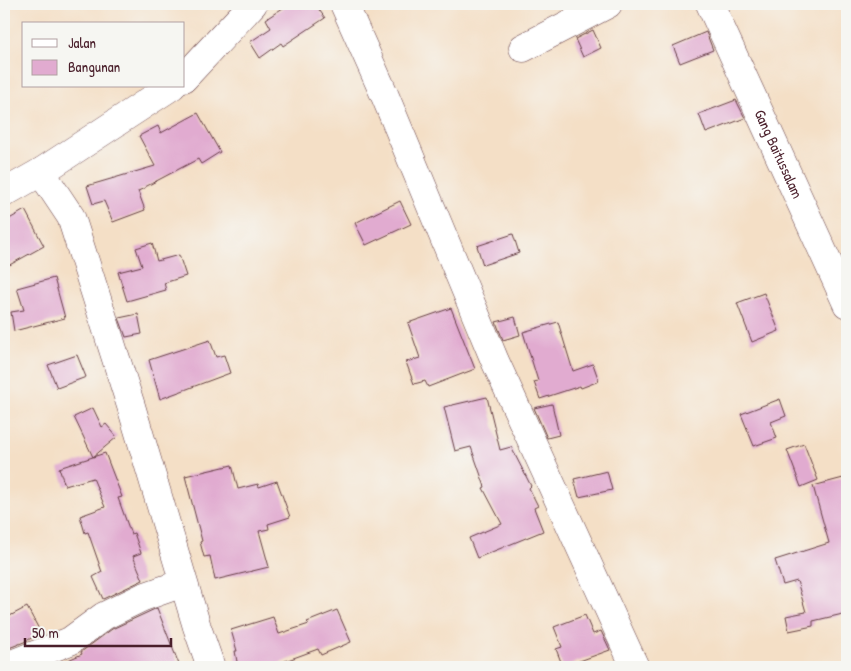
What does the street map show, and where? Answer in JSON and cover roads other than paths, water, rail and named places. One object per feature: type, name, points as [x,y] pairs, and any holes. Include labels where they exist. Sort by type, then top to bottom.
[{"type":"street","points":[[185,77],[253,4]]},
{"type":"street","points":[[344,4],[385,96],[495,361],[635,667]]},
{"type":"street","points":[[523,48],[608,4]]},
{"type":"street","name":"Gang Baitussalam","points":[[710,4],[847,304]]},
{"type":"street","points":[[4,193],[41,172],[169,88]]},
{"type":"street","points":[[41,172],[71,217],[131,406],[196,628],[211,667]]},
{"type":"street","points":[[4,667],[70,641],[104,616],[143,597],[183,583]]}]
